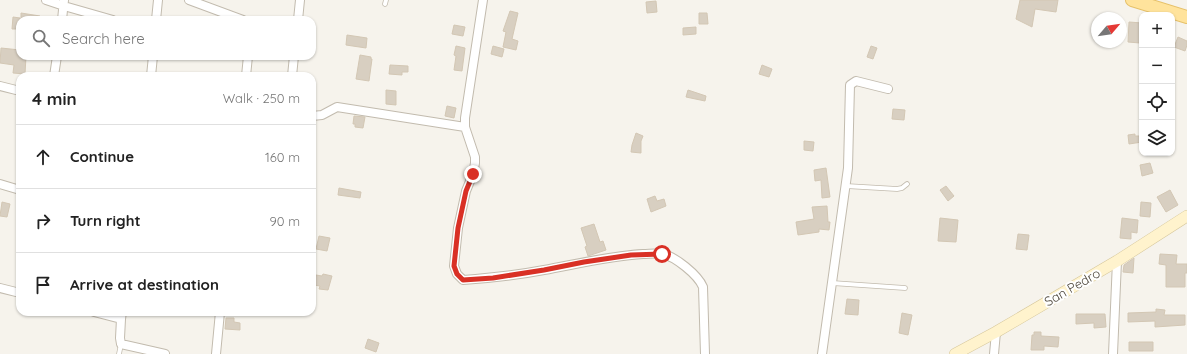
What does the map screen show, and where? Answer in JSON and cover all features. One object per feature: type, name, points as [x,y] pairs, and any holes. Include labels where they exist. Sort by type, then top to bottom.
[{"type":"main road","points":[[1133,0],[1187,17]]},
{"type":"street","points":[[46,0],[64,3],[101,16]]},
{"type":"street","points":[[156,16],[158,0]]},
{"type":"street","points":[[189,0],[232,16]]},
{"type":"street","points":[[298,16],[300,0]]},
{"type":"street","points":[[483,0],[465,118],[465,127],[475,157],[475,164],[473,174],[466,191],[458,228],[454,266],[457,274],[463,280],[493,278],[624,256],[662,254],[676,260],[688,268],[700,280],[703,287],[705,354]]},
{"type":"street","points":[[62,16],[64,3]]},
{"type":"street","points":[[55,72],[56,60]]},
{"type":"street","points":[[152,72],[153,60]]},
{"type":"street","points":[[246,72],[248,60]]},
{"type":"street","points":[[292,72],[294,60]]},
{"type":"street","points":[[822,354],[848,168],[850,85],[856,81],[888,89]]},
{"type":"street","points":[[0,86],[16,90]]},
{"type":"street","points":[[316,116],[322,115],[337,107],[465,127]]},
{"type":"street","points":[[0,184],[16,189]]},
{"type":"street","name":"San Pedro","points":[[955,354],[996,332],[1117,261],[1187,216]]},
{"type":"street","points":[[1113,354],[1117,261]]},
{"type":"street","points":[[0,288],[16,292]]},
{"type":"street","points":[[121,316],[121,344],[164,354]]},
{"type":"street","points":[[216,354],[220,316]]},
{"type":"street","points":[[994,354],[996,332]]},
{"type":"lane","points":[[846,186],[897,189],[902,188],[907,184]]},
{"type":"lane","points":[[832,283],[906,288]]},
{"type":"lane","points":[[118,354],[121,344]]},
{"type":"building","points":[[1020,0],[1058,0],[1056,12],[1035,9],[1032,27],[1016,19]]},
{"type":"building","points":[[656,1],[657,12],[647,13],[646,2]]},
{"type":"building","points":[[510,11],[518,13],[512,39],[518,41],[516,50],[503,47],[506,32],[503,31]]},
{"type":"building","points":[[21,13],[40,16],[21,16]]},
{"type":"building","points":[[699,13],[707,13],[708,24],[699,24]]},
{"type":"building","points":[[13,17],[16,17],[16,29],[12,29]]},
{"type":"building","points":[[1129,22],[1139,23],[1139,43],[1128,42]]},
{"type":"building","points":[[454,25],[465,27],[463,36],[452,34]]},
{"type":"building","points":[[696,27],[696,34],[683,35],[683,28]]},
{"type":"building","points":[[347,35],[367,38],[366,48],[346,45]]},
{"type":"building","points":[[1178,37],[1187,41],[1185,51],[1175,47]]},
{"type":"building","points":[[456,46],[465,48],[462,71],[454,70],[456,56],[454,55]]},
{"type":"building","points":[[493,46],[504,49],[502,57],[491,54]]},
{"type":"building","points":[[871,46],[877,48],[873,59],[867,57]]},
{"type":"building","points":[[1,48],[16,50],[16,60],[26,60],[25,72],[13,73],[14,65],[0,63]]},
{"type":"building","points":[[360,55],[371,57],[372,59],[369,81],[356,79]]},
{"type":"building","points":[[390,65],[408,66],[408,72],[402,72],[402,75],[389,74]]},
{"type":"building","points":[[762,65],[772,69],[769,77],[759,74]]},
{"type":"building","points":[[386,90],[396,91],[396,105],[386,104]]},
{"type":"building","points":[[688,90],[706,96],[705,101],[686,97]]},
{"type":"building","points":[[447,106],[456,108],[454,118],[445,116]]},
{"type":"building","points":[[893,109],[905,110],[904,120],[892,119]]},
{"type":"building","points":[[354,116],[365,117],[363,128],[355,127],[355,124],[353,124]]},
{"type":"building","points":[[636,133],[643,136],[641,141],[641,153],[631,152]]},
{"type":"building","points":[[1135,134],[1135,136],[1139,136],[1139,142],[1129,144],[1128,135]]},
{"type":"building","points":[[804,141],[814,142],[813,151],[804,150]]},
{"type":"building","points":[[1150,163],[1153,173],[1142,176],[1140,165]]},
{"type":"building","points":[[826,168],[830,197],[822,198],[821,180],[815,181],[814,170]]},
{"type":"building","points":[[946,186],[954,196],[948,201],[940,190]]},
{"type":"building","points":[[339,188],[361,192],[360,198],[338,195]]},
{"type":"building","points":[[1170,190],[1178,205],[1166,212],[1157,197]]},
{"type":"building","points":[[655,196],[657,201],[664,199],[666,206],[651,212],[647,199]]},
{"type":"building","points":[[2,202],[10,204],[7,217],[0,216]]},
{"type":"building","points":[[1141,202],[1151,203],[1150,217],[1140,216]]},
{"type":"building","points":[[827,206],[828,222],[830,222],[829,230],[819,229],[819,232],[798,235],[796,222],[814,219],[812,207]]},
{"type":"building","points":[[940,218],[958,220],[956,242],[938,241]]},
{"type":"building","points":[[1122,218],[1138,220],[1137,233],[1131,232],[1131,239],[1120,238]]},
{"type":"building","points":[[594,224],[600,242],[603,241],[606,250],[588,256],[585,247],[587,246],[581,228]]},
{"type":"building","points":[[1018,234],[1029,235],[1027,250],[1016,249]]},
{"type":"building","points":[[319,236],[330,238],[327,251],[316,249]]},
{"type":"building","points":[[1160,254],[1177,255],[1176,264],[1187,264],[1187,273],[1185,273],[1185,287],[1166,287],[1166,265],[1159,264]]},
{"type":"building","points":[[1134,258],[1133,273],[1123,272],[1124,265]]},
{"type":"building","points":[[323,274],[332,276],[328,290],[319,289],[320,286],[316,285],[316,275],[322,276]]},
{"type":"building","points":[[847,299],[859,300],[858,315],[845,314]]},
{"type":"building","points":[[1156,309],[1165,310],[1164,315],[1185,315],[1185,325],[1155,327],[1155,321],[1128,322],[1128,313],[1156,312]]},
{"type":"building","points":[[902,313],[912,315],[908,335],[899,333]]},
{"type":"building","points":[[1076,314],[1105,314],[1106,327],[1094,328],[1094,323],[1076,324]]},
{"type":"building","points":[[226,318],[234,318],[234,322],[240,323],[240,330],[225,329]]},
{"type":"building","points":[[1034,332],[1041,332],[1041,336],[1059,337],[1058,347],[1044,346],[1044,350],[1031,350],[1032,335],[1034,335]]},
{"type":"building","points":[[368,339],[379,343],[376,352],[365,348]]},
{"type":"building","points":[[1129,342],[1153,342],[1153,351],[1129,351]]},
{"type":"route","points":[[473,174],[466,191],[458,228],[454,266],[457,274],[463,280],[493,278],[631,255],[662,254]]}]
